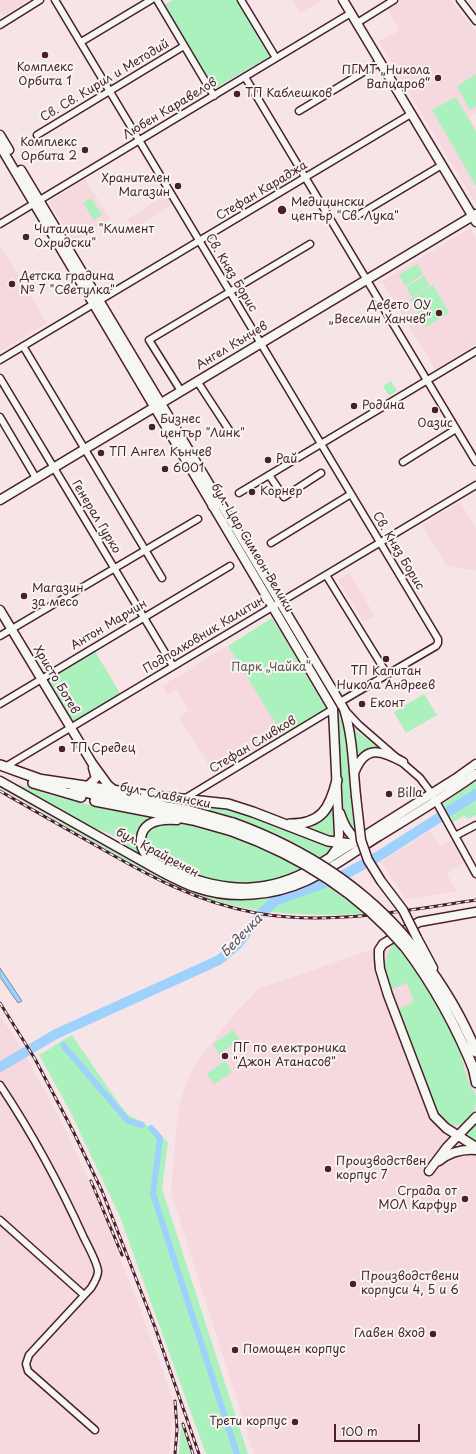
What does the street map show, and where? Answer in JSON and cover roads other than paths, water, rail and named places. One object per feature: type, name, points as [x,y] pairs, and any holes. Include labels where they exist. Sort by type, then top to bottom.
[{"type":"main road","points":[[343,0],[475,217]]},
{"type":"main road","name":"бул. Цар Симеон Велики","points":[[0,135],[37,202],[217,504],[280,602],[341,704],[349,726],[361,840],[368,860],[381,882],[402,910],[411,943]]},
{"type":"main road","name":"бул. Цар Симеон Велики","points":[[0,146],[37,202]]},
{"type":"main road","name":"Ангел Кънчев","points":[[0,500],[260,343],[475,217]]},
{"type":"main road","name":"бул. Цар Симеон Велики","points":[[217,504],[273,607],[333,709],[339,835],[335,852],[330,858]]},
{"type":"main road","name":"Христо Ботев","points":[[0,610],[92,763],[108,785],[114,790]]},
{"type":"main road","points":[[354,774],[360,760],[373,752],[382,752],[403,762]]},
{"type":"main road","name":"Христо Ботев","points":[[88,786],[96,778],[92,763]]},
{"type":"main road","name":"бул. Крайречен","points":[[0,781],[158,870],[196,888],[224,895],[244,895],[271,892],[298,884],[316,876],[370,842],[434,797],[476,764]]},
{"type":"main road","name":"бул. Славянски","points":[[2,767],[38,779],[103,797],[187,810],[288,846],[309,857],[338,876],[380,911],[411,943]]},
{"type":"main road","name":"бул. Славянски","points":[[2,767],[41,786],[96,801],[232,827]]},
{"type":"main road","name":"бул. Крайречен","points":[[193,820],[165,820],[151,823],[142,833],[142,847],[146,854],[152,861],[204,883],[230,888],[258,887],[279,882],[306,872],[355,842],[476,774]]},
{"type":"main road","points":[[38,779],[145,796],[228,804],[338,844],[370,842]]},
{"type":"main road","points":[[286,824],[308,822],[323,813],[332,798],[336,780]]},
{"type":"main road","points":[[337,802],[346,827],[355,842]]},
{"type":"main road","points":[[476,912],[419,922],[390,938],[379,950],[380,968],[388,995],[431,1108],[438,1122],[476,1147]]},
{"type":"main road","points":[[411,943],[442,985],[476,1052]]},
{"type":"main road","points":[[411,943],[429,980],[458,1031],[476,1075]]},
{"type":"main road","points":[[471,1062],[476,1083]]},
{"type":"main road","points":[[431,1108],[440,1120],[452,1126],[462,1126],[474,1120]]},
{"type":"main road","points":[[474,1120],[442,1153],[429,1172],[440,1160],[452,1153],[463,1150],[476,1150]]},
{"type":"street","points":[[0,25],[40,0]]},
{"type":"street","name":"Св. Княз Борис","points":[[55,0],[438,639],[436,646],[387,674]]},
{"type":"street","points":[[81,42],[151,0]]},
{"type":"street","points":[[157,0],[214,96]]},
{"type":"street","points":[[241,0],[276,58]]},
{"type":"street","points":[[357,23],[394,0]]},
{"type":"street","points":[[460,0],[476,20]]},
{"type":"street","name":"Любен Каравелов","points":[[0,224],[351,13]]},
{"type":"street","name":"Св. Св. Кирил и Методий","points":[[37,135],[184,46]]},
{"type":"street","points":[[299,111],[380,62]]},
{"type":"street","points":[[245,77],[476,462]]},
{"type":"street","name":"Стефан Караджа","points":[[0,360],[411,114]]},
{"type":"street","points":[[360,214],[442,165]]},
{"type":"street","points":[[181,391],[150,340],[310,244]]},
{"type":"street","points":[[23,346],[162,578]]},
{"type":"street","points":[[239,492],[476,351]]},
{"type":"street","name":"Генерал Гурко","points":[[0,378],[173,666]]},
{"type":"street","points":[[197,381],[229,430]]},
{"type":"street","points":[[0,417],[36,478]]},
{"type":"street","points":[[403,462],[456,429]]},
{"type":"street","points":[[269,474],[284,497],[321,473]]},
{"type":"street","name":"Подполковник Калитин","points":[[2,767],[70,728],[476,485]]},
{"type":"street","points":[[271,543],[351,494]]},
{"type":"street","points":[[0,636],[198,519]]},
{"type":"street","name":"Антон Марчин","points":[[0,704],[230,566]]},
{"type":"street","points":[[326,575],[387,674],[341,704]]},
{"type":"street","name":"бул. Цар Симеон Велики","points":[[341,704],[356,722],[420,778],[434,797],[476,874]]},
{"type":"street","name":"Стефан Сливков","points":[[184,799],[333,709]]},
{"type":"street","points":[[455,836],[476,825]]},
{"type":"street","points":[[0,1085],[28,1130],[67,1202],[94,1260],[98,1272],[91,1288],[29,1356],[26,1364],[28,1371],[95,1430]]},
{"type":"street","points":[[0,1220],[84,1295]]},
{"type":"water","points":[[0,968],[22,1001],[18,1003],[0,977]]},
{"type":"waterway","name":"Бедечка","points":[[0,1067],[56,1034],[219,960],[237,945],[261,914],[275,901],[338,878],[379,856],[476,794]]},
{"type":"waterway","points":[[63,1045],[128,1121],[142,1125]]},
{"type":"waterway","points":[[151,1128],[160,1138],[153,1194],[237,1454]]},
{"type":"railway","points":[[0,791],[153,877],[192,895],[234,908],[283,917],[339,918],[366,916],[476,900]]},
{"type":"railway","points":[[0,1003],[35,1059],[73,1131],[102,1191],[156,1330],[199,1454]]},
{"type":"railway","points":[[91,1181],[122,1255]]},
{"type":"railway","points":[[175,1401],[177,1429],[175,1454]]},
{"type":"railway","points":[[183,1424],[193,1454]]},
{"type":"place","name":"Комплекс Орбита 1","points":[[45,55]]},
{"type":"place","name":"ПГМТ „Никола Вапцаров“","points":[[438,78]]},
{"type":"place","name":"ТП Каблешков","points":[[237,94]]},
{"type":"place","name":"Комплекс Орбита 2","points":[[85,150]]},
{"type":"place","name":"Хранителен Магазин","points":[[178,186]]},
{"type":"place","name":"Медицински център \"Св. Лука\"","points":[[282,210]]},
{"type":"place","name":"Читалище \"Климент Охридски\"","points":[[26,237]]},
{"type":"place","name":"Детска градина № 7 \"Светулка\"","points":[[12,284]]},
{"type":"place","name":"Девето ОУ „Веселин Ханчев“","points":[[439,313]]},
{"type":"place","name":"Родина","points":[[354,406]]},
{"type":"place","name":"Оазис","points":[[435,410]]},
{"type":"place","name":"Бизнес център \"Линк\"","points":[[152,427]]},
{"type":"place","name":"ТП Ангел Кънчев","points":[[101,453]]},
{"type":"place","name":"Рай","points":[[268,460]]},
{"type":"place","name":"6001","points":[[165,469]]},
{"type":"place","name":"Корнер","points":[[252,492]]},
{"type":"place","name":"Магазин за месо","points":[[24,596]]},
{"type":"place","name":"ТП Капитан Никола Андреев","points":[[386,659]]},
{"type":"place","name":"Еконт","points":[[362,704]]},
{"type":"place","name":"ТП Средец","points":[[62,749]]},
{"type":"place","name":"Billa","points":[[389,794]]},
{"type":"place","name":"ПГ по електроника \"Джон Атанасов\"","points":[[225,1056]]},
{"type":"place","name":"Производствeн корпус 7","points":[[328,1169]]},
{"type":"place","name":"Сграда от МОЛ Карфур","points":[[465,1199]]},
{"type":"place","name":"Производствени корпуси 4, 5 и 6","points":[[353,1284]]},
{"type":"place","name":"Главен вход","points":[[433,1334]]},
{"type":"place","name":"Помощен корпус","points":[[235,1350]]},
{"type":"place","name":"Трети корпус","points":[[295,1422]]},
{"type":"park label","name":"Парк „Чайка“","points":[[271,668]]}]
